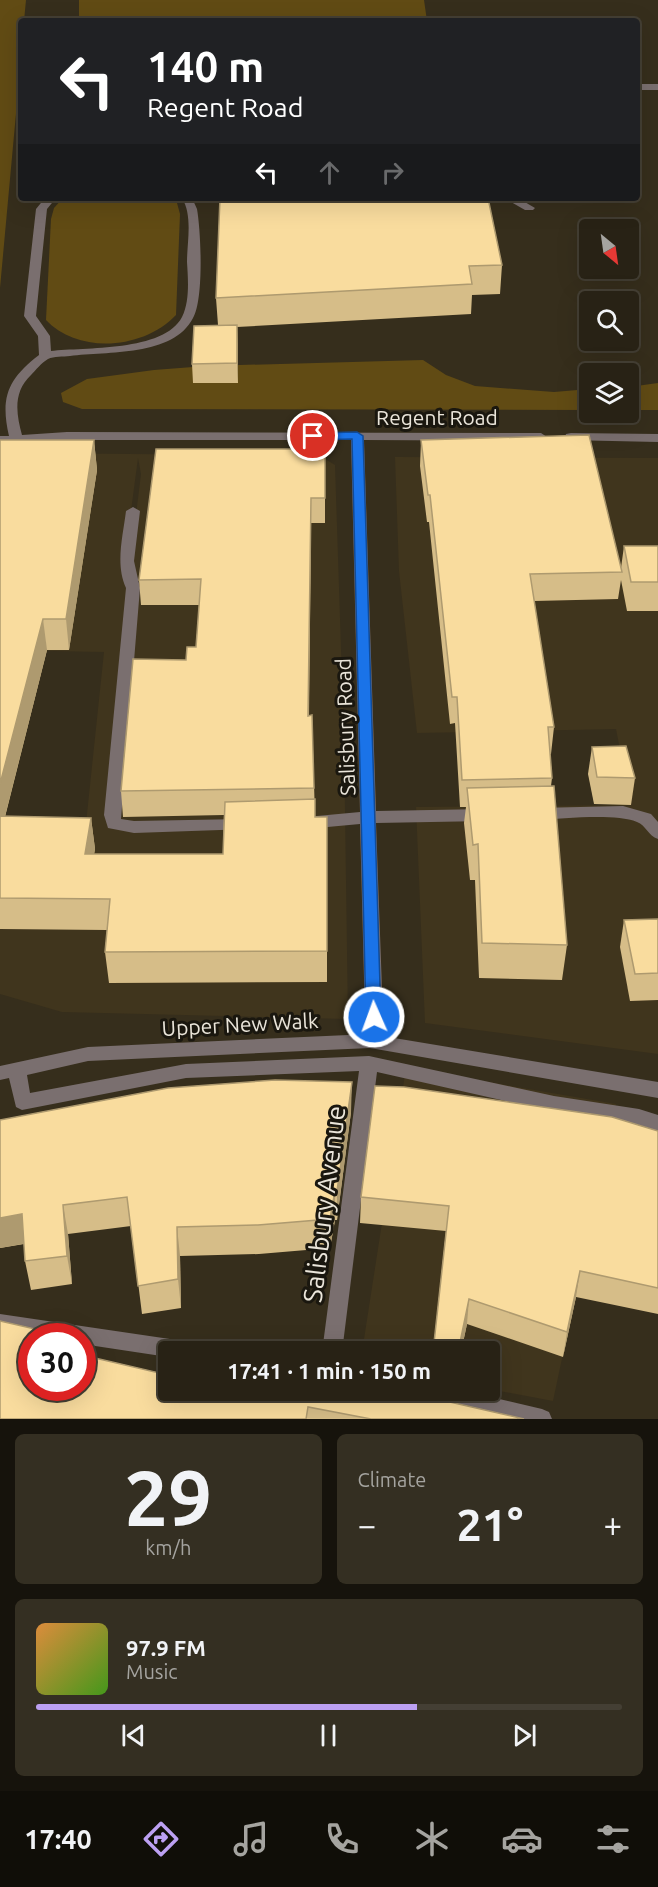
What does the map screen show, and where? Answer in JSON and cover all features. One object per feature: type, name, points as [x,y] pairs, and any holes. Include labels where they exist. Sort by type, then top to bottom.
[{"type":"street","points":[[640,87],[658,87]]},
{"type":"street","points":[[45,356],[44,336],[30,316],[42,209],[49,201]]},
{"type":"street","points":[[16,438],[9,409],[11,394],[20,379],[45,356],[80,351],[126,350],[162,339],[186,321],[191,310],[193,257],[190,201]]},
{"type":"street","points":[[515,201],[529,208]]},
{"type":"street","name":"Regent Road","points":[[0,440],[16,438],[357,436],[658,438]]},
{"type":"street","name":"Salisbury Road","points":[[357,436],[374,1017]]},
{"type":"street","points":[[133,511],[128,581],[133,588],[112,815],[114,824],[134,827],[261,824]]},
{"type":"street","points":[[296,824],[368,817],[623,812],[645,818],[658,833]]},
{"type":"street","name":"Upper New Walk","points":[[5,1072],[88,1054],[370,1041],[658,1090]]},
{"type":"street","points":[[5,1072],[22,1102],[94,1086],[186,1071],[369,1063],[554,1104],[639,1117],[658,1123]]},
{"type":"street","name":"Salisbury Avenue","points":[[333,1341],[369,1063]]},
{"type":"street","points":[[0,1323],[158,1346]]},
{"type":"street","points":[[324,1419],[326,1401]]},
{"type":"street","points":[[464,1401],[542,1419]]},
{"type":"shaded area","points":[[0,0],[26,0],[24,18],[18,18],[18,92],[0,288]]},
{"type":"shaded area","points":[[79,0],[424,0],[427,18],[79,18]]},
{"type":"shaded area","points":[[60,201],[175,201],[177,203],[180,214],[176,315],[147,335],[130,341],[111,343],[93,343],[76,339],[60,331],[46,320],[51,219],[54,208]]},
{"type":"shaded area","points":[[423,360],[446,375],[475,386],[554,392],[579,390],[579,410],[82,409],[63,402],[61,393],[87,379],[206,366]]},
{"type":"shaded area","points":[[658,383],[658,410],[639,410],[639,386]]},
{"type":"shaded area","points":[[30,453],[320,456],[335,465],[344,741],[348,1019],[62,1012],[0,994],[0,832],[85,833],[104,652],[0,650]],"holes":[[[138,458],[141,474],[135,523],[125,556]]]},
{"type":"shaded area","points":[[395,457],[658,458],[658,1054],[425,1023],[416,807],[631,805],[616,729],[417,733],[399,571]]},
{"type":"shaded area","points":[[406,1068],[616,1104],[553,1401],[500,1391],[500,1341],[364,1341]]},
{"type":"building","points":[[220,201],[489,201],[502,265],[469,266],[472,284],[216,298]]},
{"type":"building","points":[[237,325],[237,363],[192,364],[194,326]]},
{"type":"building","points":[[589,435],[622,572],[530,574],[554,727],[548,727],[552,778],[462,780],[457,697],[452,697],[430,495],[428,495],[421,440]]},
{"type":"building","points":[[0,440],[94,440],[66,619],[43,619],[0,784]]},
{"type":"building","points":[[156,449],[325,449],[325,498],[311,498],[308,716],[312,715],[314,788],[121,791],[133,659],[186,660],[187,647],[196,647],[201,579],[139,580]]},
{"type":"building","points":[[624,546],[658,546],[658,582],[631,582]]},
{"type":"building","points":[[626,746],[635,778],[597,777],[592,747]]},
{"type":"building","points":[[554,786],[567,945],[482,943],[478,844],[473,845],[467,788]]},
{"type":"building","points":[[315,799],[315,817],[327,817],[327,951],[105,952],[110,899],[0,898],[0,816],[91,818],[85,854],[223,854],[225,802]]},
{"type":"building","points":[[658,919],[658,973],[635,974],[624,920]]},
{"type":"building","points":[[275,1080],[352,1082],[337,1191],[335,1191],[330,1219],[258,1225],[177,1227],[178,1279],[138,1286],[127,1197],[63,1205],[67,1256],[25,1261],[22,1214],[0,1218],[0,1120],[168,1088]]},
{"type":"building","points":[[375,1086],[404,1087],[612,1117],[658,1131],[658,1288],[580,1271],[567,1332],[469,1299],[460,1341],[434,1341],[449,1206],[361,1197]]},
{"type":"building","points":[[0,1321],[18,1325],[18,1401],[96,1401],[96,1358],[158,1373],[158,1401],[445,1401],[524,1419],[371,1419],[308,1407],[306,1419],[0,1419]]},
{"type":"route","points":[[313,436],[357,436],[374,1017]]}]
